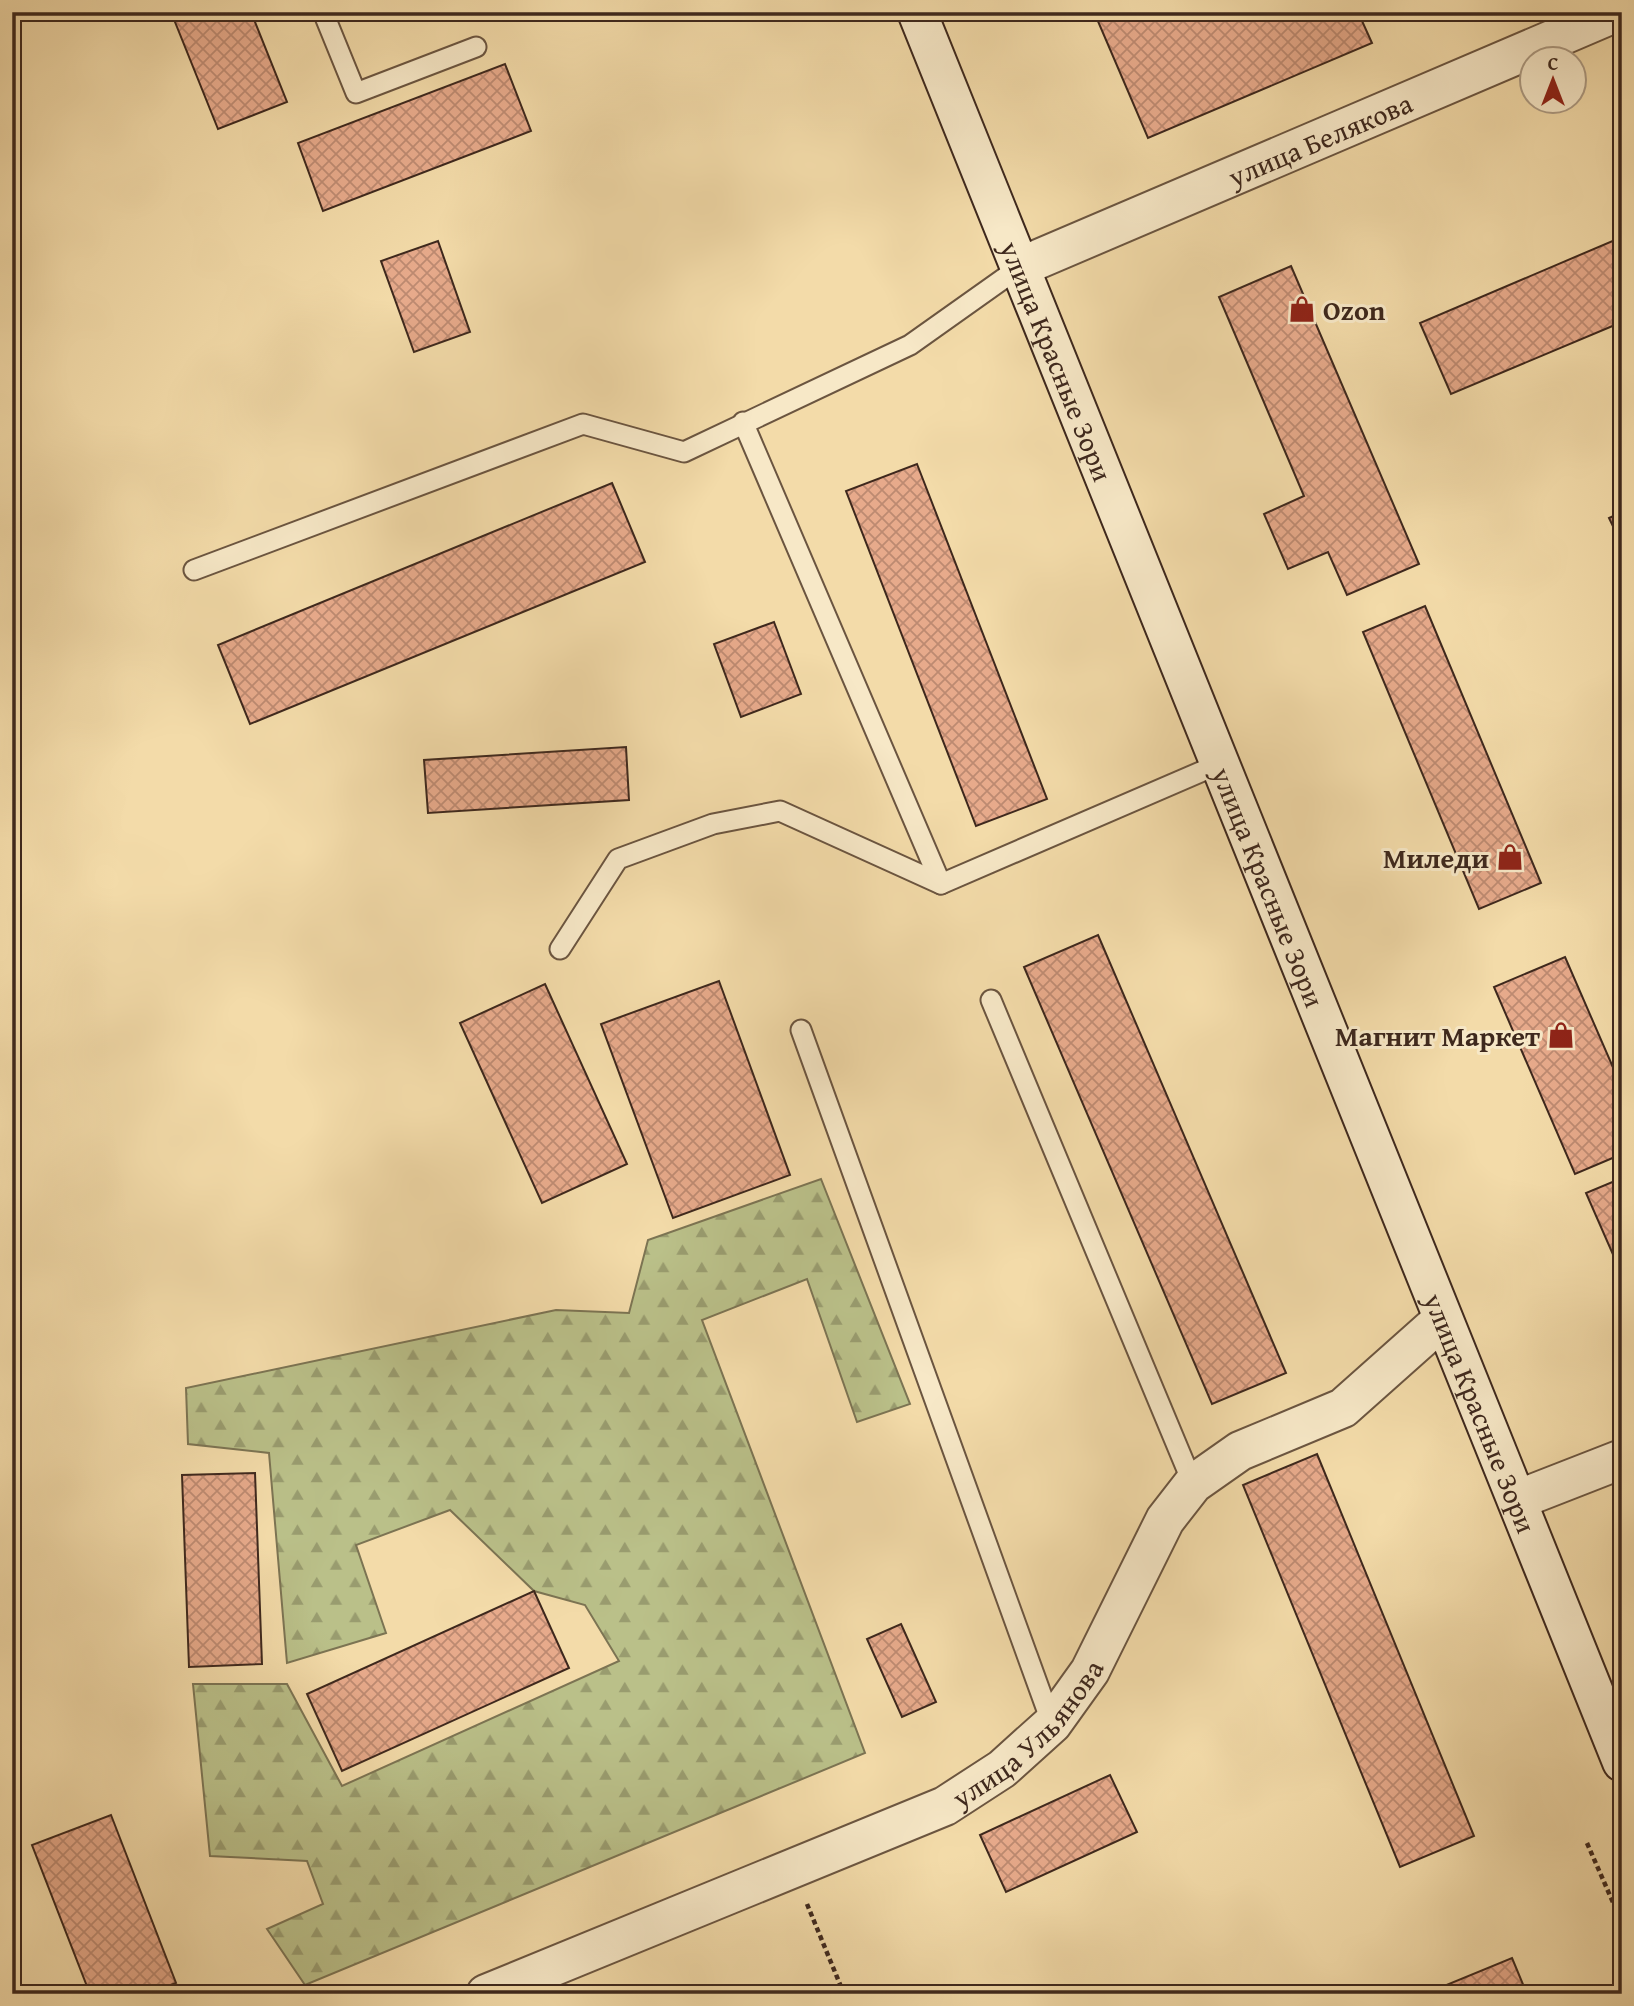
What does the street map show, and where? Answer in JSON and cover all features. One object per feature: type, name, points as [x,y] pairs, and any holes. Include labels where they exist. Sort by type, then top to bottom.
[{"type":"street","name":"улица Красные Зори","points":[[917,12],[1622,1762]]},
{"type":"street","name":"улица Белякова","points":[[1020,267],[1617,12]]},
{"type":"street","name":"улица Ульянова","points":[[486,1994],[945,1806],[1002,1769],[1052,1724],[1090,1671],[1165,1520],[1193,1484],[1240,1451],[1343,1408],[1443,1319]]},
{"type":"street","points":[[1517,1500],[1622,1459]]},
{"type":"lane","points":[[323,12],[356,93],[477,47]]},
{"type":"lane","points":[[194,570],[583,424],[684,452],[910,345],[1020,267]]},
{"type":"lane","points":[[743,422],[941,884]]},
{"type":"lane","points":[[560,949],[618,859],[713,824],[780,811],[941,884],[1219,764]]},
{"type":"lane","points":[[991,1000],[1193,1484]]},
{"type":"lane","points":[[801,1030],[1052,1724]]},
{"type":"path","points":[[1587,1843],[1622,1923]]},
{"type":"path","points":[[793,1868],[844,1994]]},
{"type":"green space","points":[[821,1179],[910,1404],[857,1422],[807,1279],[702,1320],[865,1753],[305,1985],[267,1929],[323,1904],[307,1861],[210,1856],[193,1684],[287,1684],[342,1786],[619,1661],[585,1605],[534,1591],[450,1510],[356,1545],[386,1633],[287,1663],[269,1453],[188,1444],[186,1388],[556,1310],[629,1313],[648,1240]]},
{"type":"building","points":[[171,12],[251,12],[287,102],[218,129]]},
{"type":"building","points":[[1094,12],[1358,12],[1372,43],[1148,138]]},
{"type":"building","points":[[505,64],[531,131],[323,211],[298,143]]},
{"type":"building","points":[[1622,237],[1622,322],[1451,394],[1420,323]]},
{"type":"building","points":[[438,241],[470,332],[414,352],[381,261]]},
{"type":"building","points":[[1291,266],[1419,564],[1347,595],[1328,552],[1288,569],[1264,514],[1304,496],[1219,297]]},
{"type":"building","points":[[917,464],[1047,799],[976,826],[846,491]]},
{"type":"building","points":[[612,483],[645,562],[250,724],[218,645]]},
{"type":"building","points":[[1622,512],[1622,545],[1609,518]]},
{"type":"building","points":[[1425,606],[1541,883],[1479,909],[1363,632]]},
{"type":"building","points":[[774,622],[801,694],[741,717],[714,644]]},
{"type":"building","points":[[626,747],[629,800],[428,813],[424,760]]},
{"type":"building","points":[[1098,935],[1286,1373],[1212,1404],[1024,967]]},
{"type":"building","points":[[1565,957],[1622,1088],[1622,1154],[1575,1174],[1494,987]]},
{"type":"building","points":[[719,981],[790,1175],[673,1218],[601,1024]]},
{"type":"building","points":[[545,984],[627,1164],[542,1203],[460,1023]]},
{"type":"building","points":[[1622,1178],[1622,1275],[1586,1193]]},
{"type":"building","points":[[1317,1454],[1474,1836],[1400,1867],[1243,1485]]},
{"type":"building","points":[[255,1473],[262,1664],[189,1667],[182,1475]]},
{"type":"building","points":[[534,1591],[569,1668],[342,1771],[307,1694]]},
{"type":"building","points":[[901,1624],[936,1702],[902,1717],[867,1639]]},
{"type":"building","points":[[1110,1775],[1137,1832],[1006,1892],[980,1835]]},
{"type":"building","points":[[111,1815],[176,1983],[147,1994],[90,1994],[32,1845]]},
{"type":"building","points":[[1512,1958],[1527,1994],[1441,1994],[1439,1988]]},
{"type":"place","name":"Ozon","points":[[1302,309]]},
{"type":"place","name":"Миледи","points":[[1510,857]]},
{"type":"place","name":"Магнит Маркет","points":[[1561,1035]]}]
